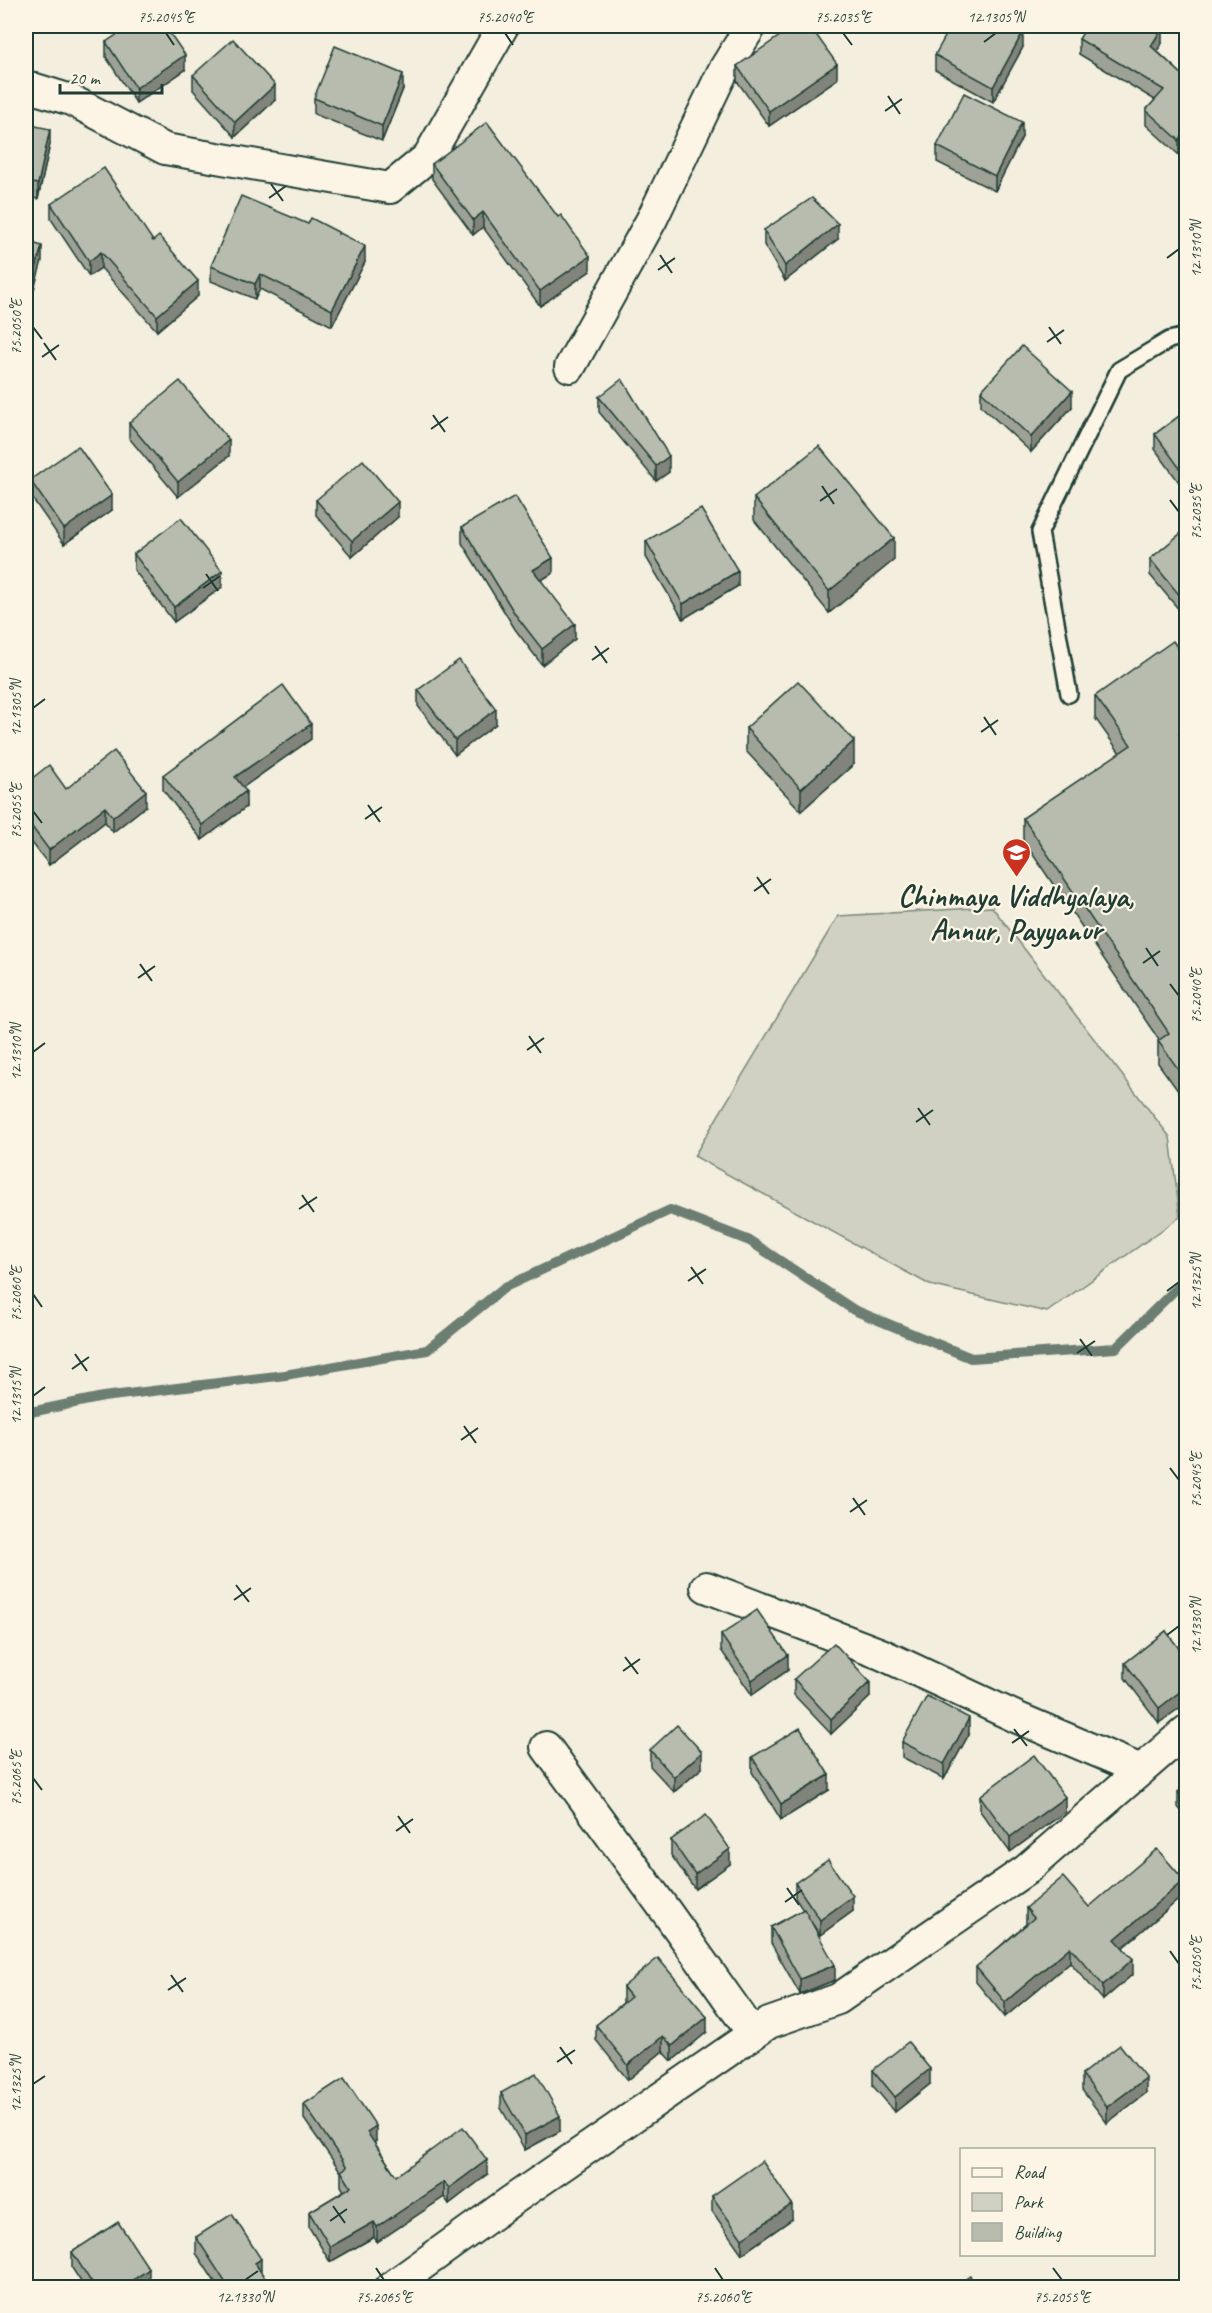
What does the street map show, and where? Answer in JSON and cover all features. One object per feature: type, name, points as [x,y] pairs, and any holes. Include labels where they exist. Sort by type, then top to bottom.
[{"type":"street","points":[[26,86],[71,100],[165,149],[390,188],[428,157],[502,26]]},
{"type":"street","points":[[570,367],[652,219],[723,71],[751,26]]},
{"type":"street","points":[[706,1587],[881,1654],[1018,1718],[1141,1770]]},
{"type":"street","points":[[390,2288],[769,2023],[838,1999],[1026,1870],[1186,1731]]},
{"type":"street","points":[[546,1747],[753,2034]]},
{"type":"lane","points":[[1069,693],[1040,532],[1119,370],[1169,340],[1186,336]]},
{"type":"green space","points":[[992,907],[1170,1137],[1180,1217],[1047,1312],[930,1285],[694,1156],[838,916]]},
{"type":"building","points":[[130,26],[165,26],[185,55],[136,88],[106,42]]},
{"type":"building","points":[[794,26],[810,26],[837,64],[769,111],[737,66]]},
{"type":"building","points":[[951,26],[1011,26],[1023,32],[993,87],[935,55]]},
{"type":"building","points":[[1087,26],[1157,26],[1162,28],[1151,46],[1186,78],[1186,132],[1179,140],[1146,110],[1164,90],[1079,39]]},
{"type":"building","points":[[233,39],[275,85],[235,122],[193,75]]},
{"type":"building","points":[[335,46],[403,74],[382,126],[314,98]]},
{"type":"building","points":[[964,93],[1022,122],[995,176],[937,146]]},
{"type":"building","points":[[487,122],[558,217],[561,215],[590,256],[540,291],[483,212],[473,220],[432,164]]},
{"type":"building","points":[[26,124],[50,129],[38,184],[26,182]]},
{"type":"building","points":[[104,168],[153,241],[159,236],[198,281],[157,316],[101,252],[89,261],[51,204]]},
{"type":"building","points":[[241,196],[308,224],[311,218],[365,246],[332,310],[260,274],[255,284],[211,266]]},
{"type":"building","points":[[812,198],[838,224],[785,266],[764,230]]},
{"type":"building","points":[[26,241],[42,246],[26,303]]},
{"type":"building","points":[[1022,346],[1072,391],[1031,437],[981,391]]},
{"type":"building","points":[[622,379],[669,456],[656,466],[599,397]]},
{"type":"building","points":[[180,381],[229,440],[178,482],[129,423]]},
{"type":"building","points":[[1186,411],[1186,477],[1155,434]]},
{"type":"building","points":[[78,446],[112,495],[64,529],[30,480]]},
{"type":"building","points":[[819,446],[894,538],[829,591],[754,498]]},
{"type":"building","points":[[363,460],[398,502],[352,541],[316,500]]},
{"type":"building","points":[[515,496],[553,558],[533,570],[575,624],[542,649],[515,614],[462,527]]},
{"type":"building","points":[[701,509],[738,571],[683,604],[646,541]]},
{"type":"building","points":[[181,518],[222,571],[174,607],[134,554]]},
{"type":"building","points":[[1186,529],[1186,600],[1185,602],[1150,559]]},
{"type":"building","name":"Chinmaya Viddhyalaya, Annur, Payyanur","points":[[1173,641],[1186,660],[1186,728],[1179,734],[1186,745],[1186,1080],[1158,1041],[1169,1033],[1023,818],[1131,745],[1095,696]]},
{"type":"building","points":[[459,660],[496,709],[455,740],[418,690]]},
{"type":"building","points":[[798,681],[854,741],[801,789],[746,728]]},
{"type":"building","points":[[283,685],[311,724],[235,777],[246,791],[202,825],[163,775]]},
{"type":"building","points":[[114,751],[146,791],[113,817],[105,807],[49,850],[26,819],[26,783],[49,765],[66,789]]},
{"type":"building","points":[[757,1610],[788,1655],[752,1680],[721,1635]]},
{"type":"building","points":[[1166,1631],[1186,1658],[1186,1687],[1159,1708],[1125,1663]]},
{"type":"building","points":[[834,1643],[870,1682],[831,1719],[794,1679]]},
{"type":"building","points":[[927,1696],[969,1718],[944,1764],[902,1742]]},
{"type":"building","points":[[677,1725],[702,1752],[674,1777],[650,1750]]},
{"type":"building","points":[[800,1728],[829,1775],[781,1804],[752,1757]]},
{"type":"building","points":[[1034,1755],[1065,1797],[1010,1837],[980,1796]]},
{"type":"building","points":[[1186,1785],[1186,1802],[1178,1792]]},
{"type":"building","points":[[706,1815],[730,1849],[695,1874],[671,1840]]},
{"type":"building","points":[[1157,1849],[1184,1880],[1115,1939],[1133,1959],[1103,1985],[1070,1947],[1005,2002],[976,1967],[1034,1918],[1026,1908],[1063,1877],[1089,1907]]},
{"type":"building","points":[[828,1860],[853,1896],[820,1920],[795,1883]]},
{"type":"building","points":[[804,1909],[835,1965],[800,1979],[771,1927]]},
{"type":"building","points":[[658,1958],[707,2017],[672,2046],[663,2036],[628,2065],[596,2025],[631,1997],[623,1987]]},
{"type":"building","points":[[908,2042],[930,2069],[895,2097],[873,2070]]},
{"type":"building","points":[[1120,2045],[1146,2078],[1107,2107],[1082,2074]]},
{"type":"building","points":[[536,2073],[560,2116],[525,2135],[501,2093]]},
{"type":"building","points":[[344,2078],[376,2126],[367,2132],[396,2176],[463,2127],[487,2160],[449,2188],[444,2182],[377,2227],[374,2222],[330,2247],[309,2212],[351,2187],[341,2171],[347,2167],[304,2104]]},
{"type":"building","points":[[762,2161],[792,2204],[742,2239],[712,2196]]},
{"type":"building","points":[[232,2214],[261,2259],[255,2263],[271,2288],[229,2288],[196,2237]]},
{"type":"building","points":[[118,2222],[149,2269],[121,2288],[95,2288],[72,2252]]},
{"type":"building","points":[[970,2276],[978,2288],[952,2288]]},
{"type":"waterway","points":[[26,1413],[103,1397],[285,1375],[427,1350],[505,1287],[670,1210],[750,1241],[854,1310],[971,1358],[1116,1348],[1186,1279]]},
{"type":"place","name":"Chinmaya Viddhyalaya, Annur, Payyanur","points":[[1016,878]]}]
